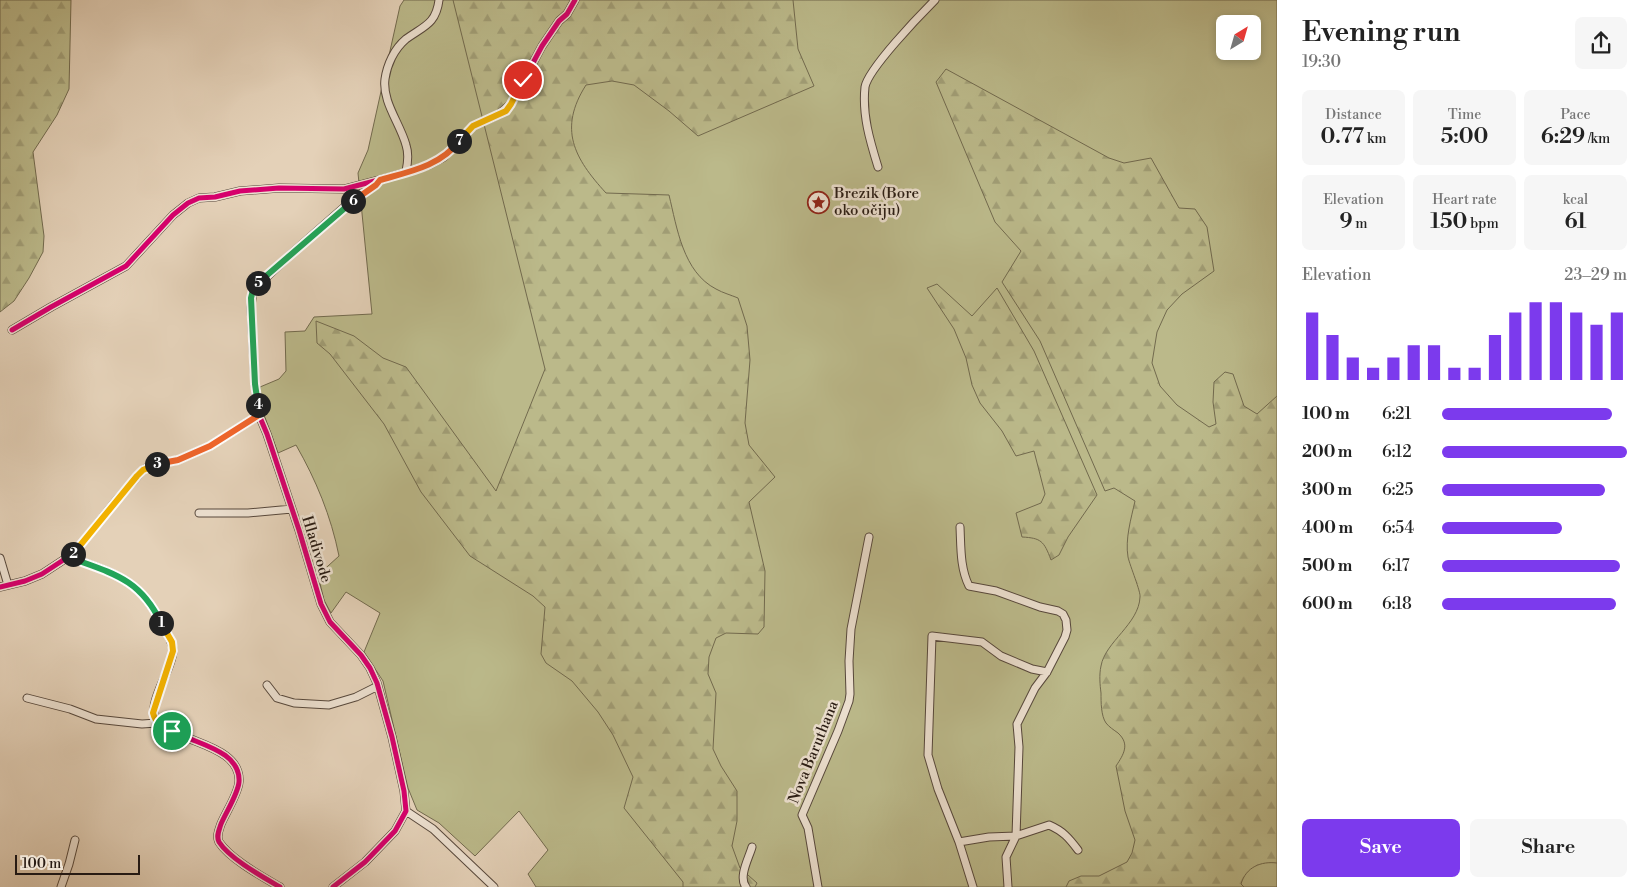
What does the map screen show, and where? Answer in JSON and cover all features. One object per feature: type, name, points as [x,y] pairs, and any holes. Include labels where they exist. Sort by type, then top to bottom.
[{"type":"street","points":[[406,171],[408,159],[406,145],[386,97],[385,79],[388,68],[398,49],[405,40],[428,25],[434,18],[439,0]]},
{"type":"street","name":"Hladivode","points":[[406,812],[404,791],[392,737],[378,686],[366,662],[330,622],[321,604],[268,434],[259,415],[255,384],[251,307],[253,290],[348,204],[376,185],[380,180],[429,165],[444,157],[473,126],[506,111],[547,38],[558,21],[567,14],[575,0]]},
{"type":"street","points":[[878,167],[867,132],[865,112],[866,85],[877,65],[935,0]]},
{"type":"street","points":[[12,330],[126,266],[173,215],[188,203],[199,198],[215,197],[240,191],[279,188],[344,188],[380,180]]},
{"type":"street","points":[[0,558],[4,586],[25,581],[42,574],[74,553],[143,470],[151,465],[178,460],[210,446],[259,415]]},
{"type":"street","points":[[199,513],[248,513],[292,509]]},
{"type":"street","points":[[960,527],[962,562],[965,579],[969,586],[996,591],[1040,607],[1058,611],[1063,614],[1066,625],[1066,637],[1047,672],[1035,688],[1017,724],[1019,747],[1016,836],[1006,857],[1008,887]]},
{"type":"street","name":"Nova Baruthana","points":[[818,887],[808,828],[802,816],[849,701],[851,629],[869,537]]},
{"type":"street","points":[[68,557],[122,578],[135,586],[157,613],[172,642],[173,651],[153,713],[157,723],[219,751],[232,762],[237,771],[239,781],[218,832],[219,841],[231,854],[253,872],[280,887]]},
{"type":"street","points":[[973,887],[959,842],[932,773],[928,755],[932,636],[982,642],[1001,656],[1032,669],[1047,672]]},
{"type":"street","points":[[267,685],[277,698],[294,703],[328,705],[356,696],[378,686]]},
{"type":"street","points":[[27,698],[70,709],[96,719],[142,724],[157,723]]},
{"type":"street","points":[[333,887],[364,862],[395,831],[406,812],[433,829],[494,887]]},
{"type":"street","points":[[959,842],[988,837],[1016,836],[1049,825],[1067,836],[1078,850]]},
{"type":"street","points":[[60,887],[69,864],[75,840]]},
{"type":"street","points":[[746,887],[743,878],[752,847]]},
{"type":"green space","points":[[0,0],[71,0],[69,89],[57,115],[33,152],[44,236],[43,252],[14,301],[0,312]]},
{"type":"green space","points":[[404,0],[1277,0],[1277,887],[536,887],[528,874],[548,850],[519,811],[475,856],[439,823],[417,810],[408,788],[383,681],[364,652],[380,613],[346,592],[331,613],[324,600],[318,575],[339,556],[332,527],[310,471],[296,445],[278,453],[263,412],[260,387],[279,379],[286,371],[285,332],[305,331],[314,317],[372,314],[358,173],[368,150],[400,6]]},
{"type":"green space","points":[[453,0],[793,0],[798,49],[814,86],[698,136],[634,85],[612,81],[586,85],[573,116],[572,129],[578,155],[585,168],[606,193],[669,195],[683,248],[696,272],[705,281],[719,290],[738,298],[747,326],[750,360],[745,423],[749,445],[775,477],[749,502],[765,571],[764,627],[758,634],[726,633],[716,638],[709,657],[708,674],[716,693],[713,749],[737,791],[737,821],[732,846],[740,868],[757,883],[755,887],[683,887],[683,882],[624,808],[633,777],[613,735],[598,712],[572,681],[546,663],[541,654],[545,607],[533,596],[470,556],[421,492],[384,424],[330,354],[317,343],[316,321],[354,336],[383,358],[406,367],[496,491],[545,369]]},
{"type":"green space","points":[[946,69],[1109,158],[1124,163],[1151,158],[1179,208],[1195,209],[1207,227],[1214,271],[1182,294],[1167,310],[1157,332],[1152,363],[1160,386],[1177,405],[1209,427],[1216,424],[1213,402],[1214,382],[1225,372],[1233,374],[1244,406],[1257,414],[1277,396],[1277,863],[1260,864],[1250,869],[1241,884],[1244,887],[1066,887],[1069,881],[1081,876],[1099,876],[1127,862],[1132,853],[1135,840],[1125,811],[1116,766],[1125,745],[1122,737],[1104,720],[1100,676],[1104,657],[1134,616],[1140,597],[1127,550],[1135,501],[1114,488],[1105,491],[1040,341],[1002,282],[1021,251],[995,222],[936,82]]},
{"type":"green space","points":[[937,284],[972,316],[997,288],[1034,351],[1097,495],[1068,537],[1059,555],[1051,560],[1041,542],[1034,538],[1022,537],[1016,513],[1041,503],[1045,494],[1034,451],[1016,456],[1002,431],[980,403],[972,385],[966,358],[954,329],[927,288]]},
{"type":"cycle path","points":[[12,330],[126,266],[173,215],[188,203],[199,198],[215,197],[240,191],[279,188],[344,189],[429,165],[444,157],[473,126],[498,115],[511,104],[542,46],[559,21],[567,14],[575,0]]},
{"type":"cycle path","points":[[0,587],[25,581],[42,574],[74,553],[143,470],[151,465],[178,460],[210,446],[259,415],[299,530],[321,604],[330,622],[361,655],[377,683],[404,791],[406,811],[395,831],[365,862],[333,887]]},
{"type":"cycle path","points":[[68,557],[123,579],[134,587],[152,608],[169,636],[173,651],[156,700],[155,719],[160,726],[213,748],[229,758],[235,765],[238,773],[238,787],[221,824],[218,840],[231,855],[280,887]]},
{"type":"place","name":"Brezik (Bore oko očiju)","points":[[818,202]]},
{"type":"route","points":[[172,731],[160,726],[155,721],[153,713],[173,651],[172,642],[157,613],[135,586],[122,578],[68,557],[74,553],[143,470],[151,465],[178,460],[210,446],[259,415],[255,384],[251,307],[253,290],[257,284],[348,204],[376,185],[380,180],[429,165],[444,157],[473,126],[506,111],[523,80]]}]
